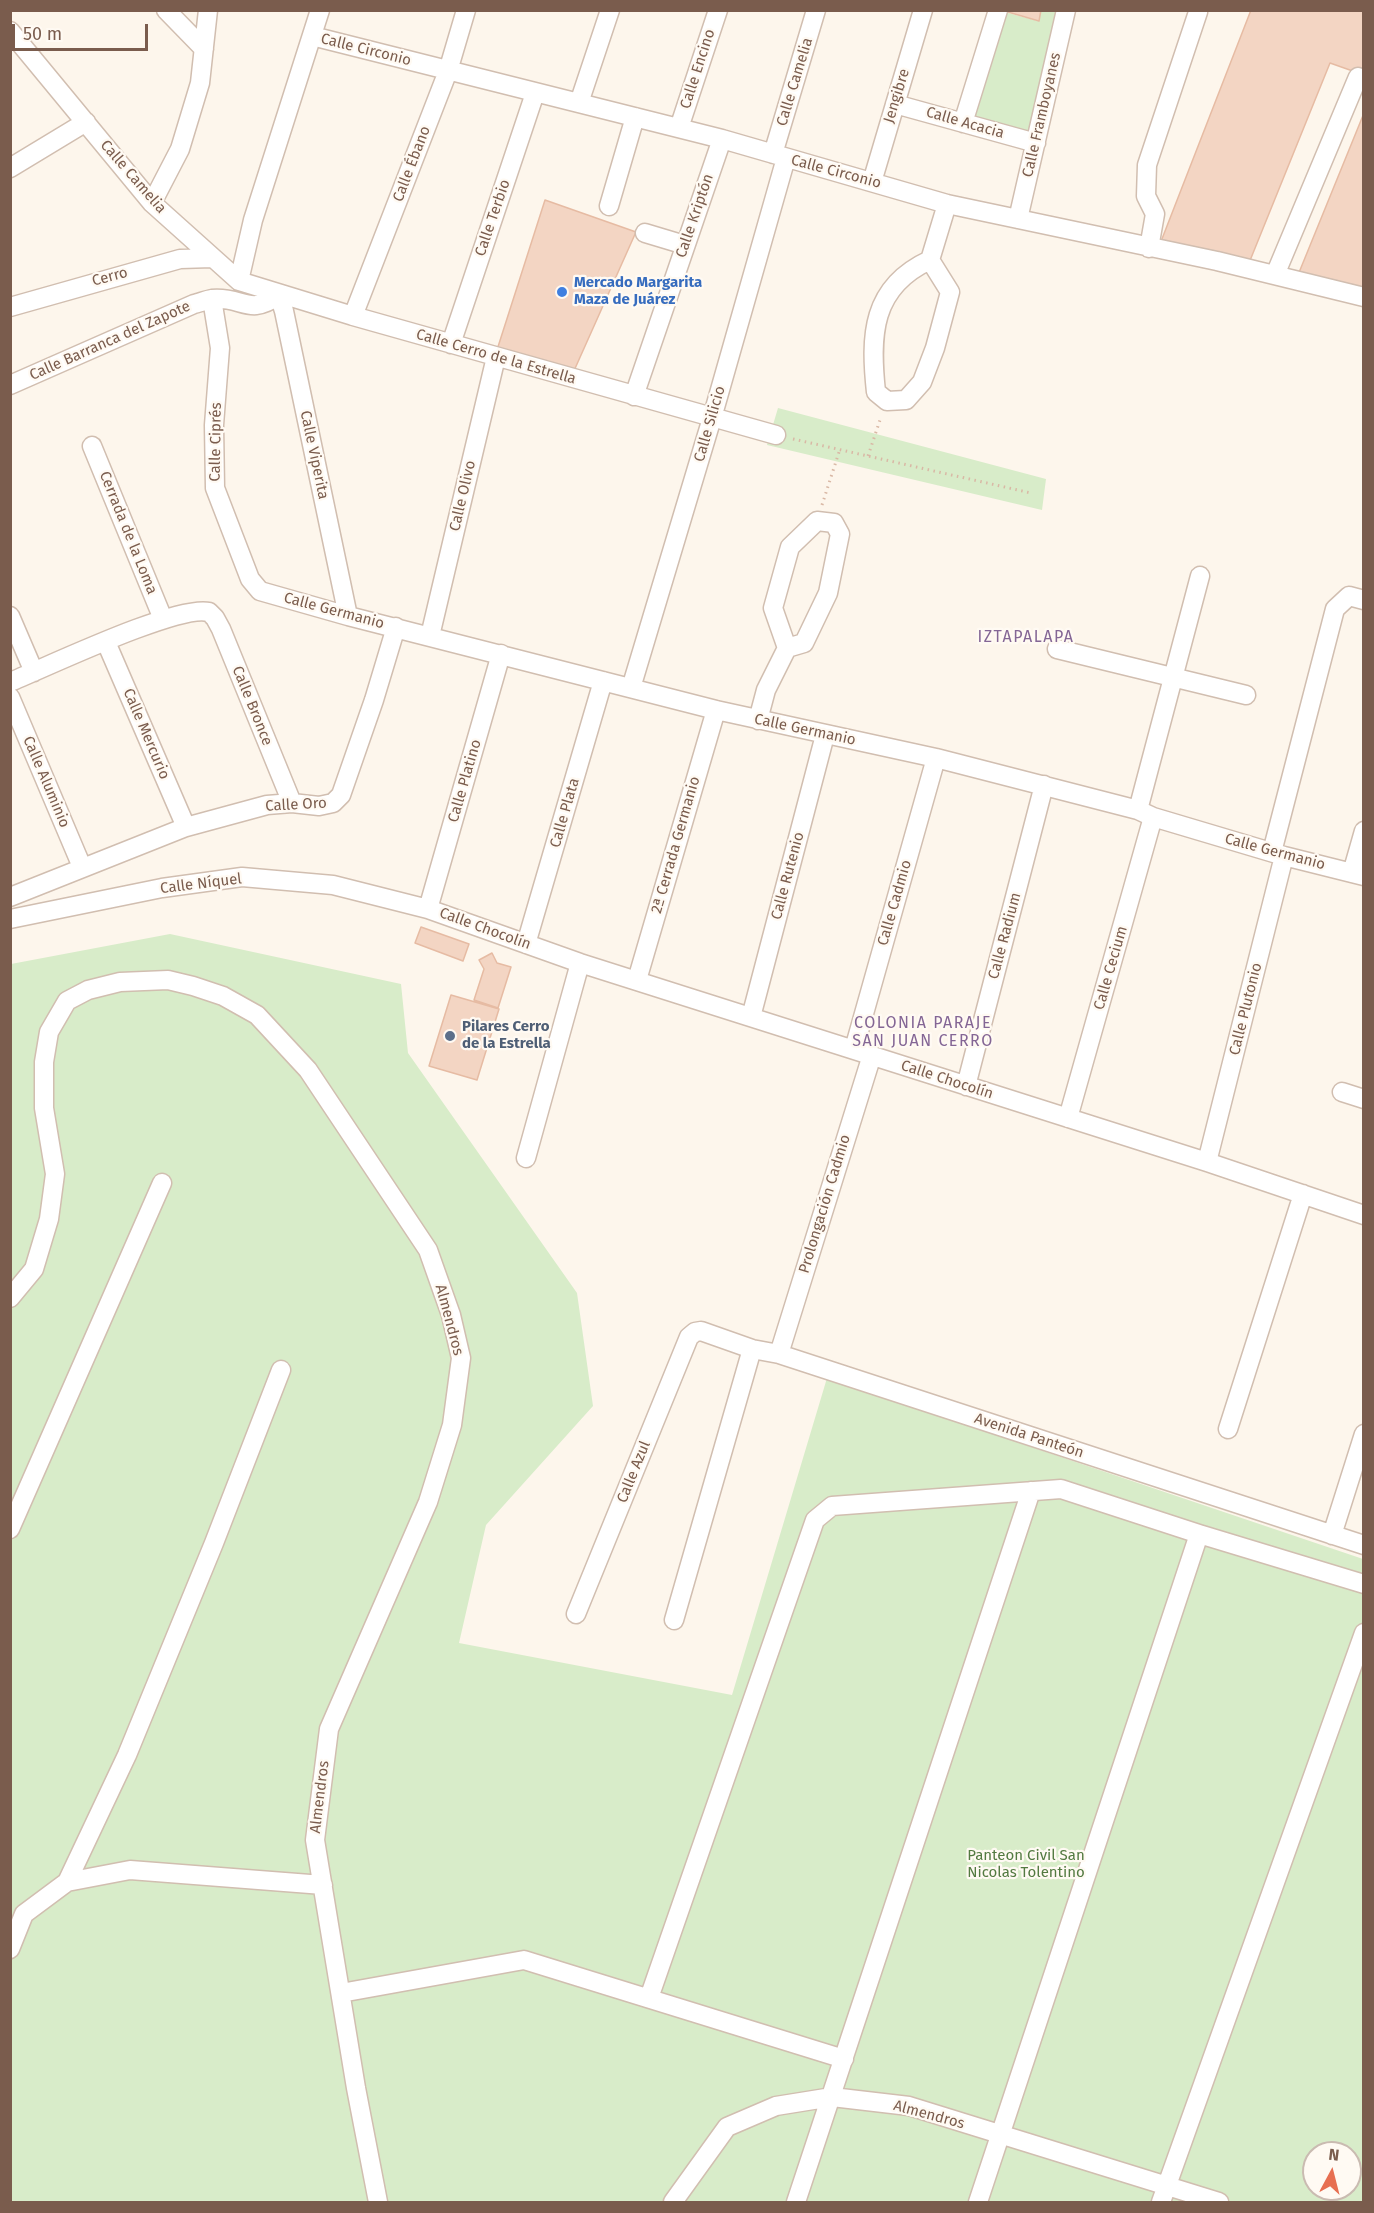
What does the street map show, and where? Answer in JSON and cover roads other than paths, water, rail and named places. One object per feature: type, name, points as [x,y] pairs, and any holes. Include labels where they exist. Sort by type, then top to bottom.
[{"type":"street","points":[[166,10],[204,49]]},
{"type":"street","points":[[152,203],[180,149],[200,83],[208,10]]},
{"type":"street","points":[[239,281],[253,219],[320,10]]},
{"type":"street","name":"Calle Ébano","points":[[352,316],[448,71],[466,10]]},
{"type":"street","points":[[579,103],[610,10]]},
{"type":"street","name":"Calle Encino","points":[[679,128],[718,10]]},
{"type":"street","name":"Calle Camelia","points":[[780,156],[816,10]]},
{"type":"street","name":"Jengibre","points":[[872,182],[923,10]]},
{"type":"street","points":[[963,123],[998,10]]},
{"type":"street","name":"Calle Framboyanes","points":[[1018,219],[1066,10]]},
{"type":"street","points":[[1149,248],[1155,214],[1146,196],[1147,165],[1198,12]]},
{"type":"street","name":"Calle Circonio","points":[[312,36],[722,139],[947,204],[1275,275],[1364,297]]},
{"type":"street","name":"Calle Camelia","points":[[13,39],[86,122],[152,203],[239,281],[279,295]]},
{"type":"street","points":[[1275,275],[1358,77]]},
{"type":"street","name":"Calle Terbio","points":[[451,344],[535,93]]},
{"type":"street","name":"Calle Acacia","points":[[895,104],[1036,143]]},
{"type":"street","points":[[609,206],[635,117]]},
{"type":"street","points":[[10,168],[86,122]]},
{"type":"street","name":"Calle Kriptón","points":[[634,396],[722,139]]},
{"type":"street","name":"Calle Silicio","points":[[631,688],[712,418],[780,156]]},
{"type":"street","points":[[930,260],[912,268],[888,293],[875,324],[872,357],[876,392],[887,401],[906,400],[922,382],[935,348],[950,292],[930,260],[947,204]]},
{"type":"street","points":[[645,233],[685,245]]},
{"type":"street","name":"Cerro","points":[[10,306],[180,259],[212,258]]},
{"type":"street","name":"Calle Cerro de la Estrella","points":[[279,295],[776,435]]},
{"type":"street","name":"Calle Barranca del Zapote","points":[[10,385],[194,304],[212,299],[254,307],[266,304],[279,295]]},
{"type":"street","name":"Calle Viperita","points":[[279,295],[287,322],[348,616]]},
{"type":"street","name":"Calle Ciprés","points":[[212,299],[220,348],[214,424],[215,488],[250,579]]},
{"type":"street","name":"Calle Olivo","points":[[430,636],[496,357]]},
{"type":"street","name":"Cerrada de la Loma","points":[[92,446],[163,619]]},
{"type":"street","points":[[758,720],[766,690],[788,648],[804,643],[828,593],[840,534],[834,523],[817,521],[790,547],[773,608],[788,648]]},
{"type":"street","name":"Calle Cecium","points":[[1068,1118],[1145,813],[1173,677],[1200,576]]},
{"type":"street","name":"Calle Germanio","points":[[250,579],[260,591],[348,616],[716,710],[936,758],[1044,785],[1278,854],[1358,874]]},
{"type":"street","name":"Calle Plutonio","points":[[1207,1162],[1335,609],[1349,596],[1364,600]]},
{"type":"street","name":"Calle Bronce","points":[[163,619],[193,611],[209,612],[215,618],[292,803]]},
{"type":"street","points":[[10,616],[34,672]]},
{"type":"street","points":[[10,682],[163,619]]},
{"type":"street","name":"Calle Oro","points":[[82,867],[186,826],[267,805],[292,803],[319,806],[333,803],[341,795],[374,700],[396,627]]},
{"type":"street","name":"Calle Mercurio","points":[[105,642],[186,826]]},
{"type":"street","points":[[1057,649],[1246,695]]},
{"type":"street","name":"Calle Platino","points":[[428,909],[501,654]]},
{"type":"street","name":"Calle Plata","points":[[526,944],[603,681]]},
{"type":"street","name":"Calle Aluminio","points":[[10,697],[82,867]]},
{"type":"street","name":"2ª Cerrada Germanio","points":[[637,980],[716,710]]},
{"type":"street","name":"Calle Rutenio","points":[[751,1017],[825,735]]},
{"type":"street","name":"Calle Cadmio","points":[[854,1049],[936,758]]},
{"type":"street","name":"Calle Radium","points":[[966,1086],[1044,785]]},
{"type":"street","points":[[1358,874],[1364,831]]},
{"type":"street","points":[[10,897],[82,867]]},
{"type":"street","name":"Calle Níquel","points":[[10,919],[162,888],[242,877],[333,885],[428,909]]},
{"type":"street","name":"Calle Chocolín","points":[[428,909],[580,963],[1207,1162],[1364,1215]]},
{"type":"street","points":[[526,1158],[580,963]]},
{"type":"street","name":"Almendros","points":[[10,1298],[34,1269],[49,1219],[55,1174],[44,1108],[44,1062],[49,1032],[67,1001],[88,990],[120,982],[168,980],[193,986],[223,996],[257,1015],[308,1070],[428,1250],[451,1315],[460,1358],[452,1425],[428,1502],[329,1729],[315,1840],[356,2088],[378,2202]]},
{"type":"street","name":"Prolongación Cadmio","points":[[779,1354],[872,1055]]},
{"type":"street","points":[[1342,1092],[1364,1099]]},
{"type":"street","points":[[10,1529],[162,1183]]},
{"type":"street","points":[[1228,1429],[1303,1194]]},
{"type":"street","name":"Avenida Panteón","points":[[694,1332],[701,1331],[752,1349],[779,1354],[1364,1545]]},
{"type":"street","name":"Calle Azul","points":[[576,1614],[689,1337],[694,1332]]},
{"type":"street","points":[[674,1620],[752,1349]]},
{"type":"street","points":[[67,1882],[127,1755],[214,1543],[281,1370]]},
{"type":"street","points":[[1332,1535],[1364,1434]]},
{"type":"street","points":[[649,1998],[815,1520],[832,1506],[1061,1488],[1199,1534],[1364,1584]]},
{"type":"street","points":[[796,2202],[1032,1491]]},
{"type":"street","points":[[978,2202],[1199,1534]]},
{"type":"street","points":[[1161,2202],[1364,1633]]},
{"type":"street","points":[[10,1949],[24,1914],[67,1882],[130,1870],[323,1885]]},
{"type":"street","points":[[341,1993],[524,1960],[844,2059]]},
{"type":"street","name":"Almendros","points":[[673,2202],[727,2127],[776,2106],[832,2097],[909,2106],[1219,2202]]},
{"type":"place","name":"Mercado Margarita Maza de Juárez","points":[[562,292]]},
{"type":"place","name":"Pilares Cerro de la Estrella","points":[[450,1036]]},
{"type":"district","name":"IZTAPALAPA","points":[[1026,638]]},
{"type":"district","name":"COLONIA PARAJE SAN JUAN CERRO","points":[[923,1033]]},
{"type":"park label","name":"Panteon Civil San Nicolas Tolentino","points":[[1026,1864]]}]
